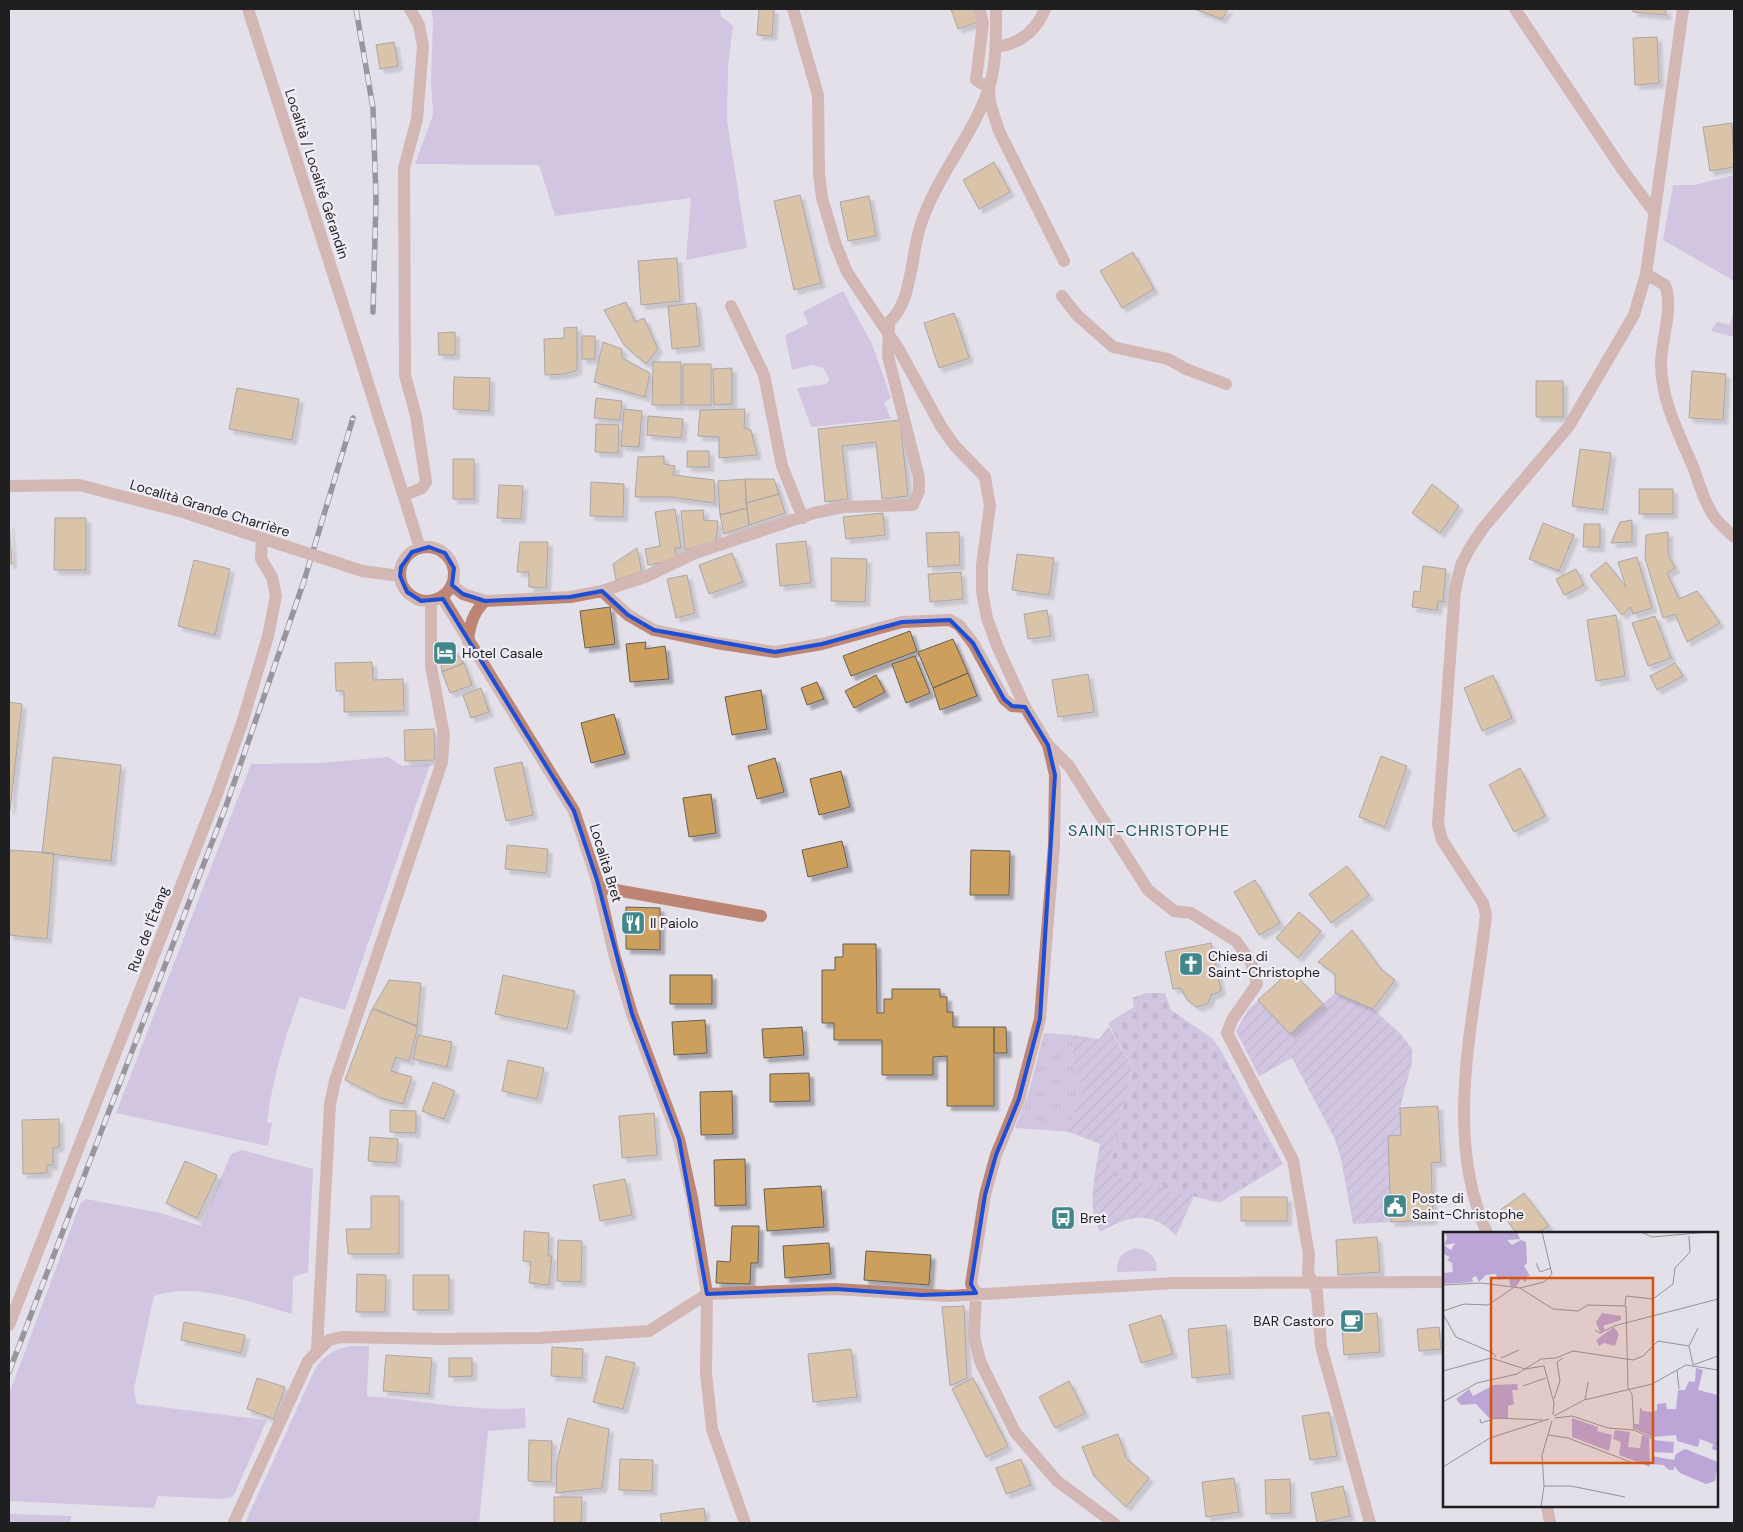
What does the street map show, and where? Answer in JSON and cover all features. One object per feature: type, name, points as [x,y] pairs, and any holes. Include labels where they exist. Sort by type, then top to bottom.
[{"type":"street","name":"Località / Localité Gérandin","points":[[248,9],[405,495],[420,548]]},
{"type":"street","points":[[405,495],[422,488],[426,482],[416,416],[405,375],[404,168],[418,119],[423,46],[419,25],[410,9]]},
{"type":"street","points":[[793,9],[818,96],[819,174],[822,198],[836,245],[847,272],[914,376],[942,428],[955,446],[985,477],[990,506],[982,566],[982,592],[987,618],[998,648],[1025,707],[1048,745],[1070,766],[1148,890],[1174,911],[1191,913],[1236,941],[1251,962],[1257,984],[1232,1020],[1227,1033],[1293,1160],[1309,1255],[1308,1273],[1317,1292],[1321,1346],[1370,1523]]},
{"type":"street","points":[[979,9],[983,23],[976,80],[989,88]]},
{"type":"street","points":[[996,9],[996,47],[989,88],[990,103],[999,131],[1064,261]]},
{"type":"street","points":[[996,47],[1008,46],[1029,34],[1045,9]]},
{"type":"street","points":[[1515,9],[1622,169],[1654,212]]},
{"type":"street","points":[[1486,1232],[1479,1218],[1468,1163],[1464,1126],[1473,1002],[1486,915],[1483,903],[1442,840],[1438,824],[1455,590],[1461,565],[1470,546],[1569,426],[1634,315],[1646,274],[1683,9]]},
{"type":"street","points":[[452,585],[463,594],[485,601],[570,597],[602,591],[645,577],[695,553],[734,539],[843,507],[905,507],[913,505],[917,499],[919,478],[888,356],[889,322],[897,316],[904,297],[920,227],[936,185],[969,134],[989,88]]},
{"type":"street","points":[[1646,274],[1665,285],[1668,294],[1667,321],[1661,354],[1661,378],[1673,417],[1710,509],[1714,516],[1734,537]]},
{"type":"street","points":[[1062,296],[1069,307],[1090,328],[1113,347],[1168,358],[1186,369],[1226,384]]},
{"type":"street","points":[[731,306],[764,375],[782,466],[803,518]]},
{"type":"street","name":"Località Grande Charrière","points":[[9,486],[79,485],[182,512],[332,562],[380,575],[400,576]]},
{"type":"street","name":"Rue de l'Étang","points":[[9,1325],[217,794],[242,723],[268,636],[276,596],[272,577],[261,560],[262,538]]},
{"type":"street","points":[[317,1349],[330,1104],[335,1081],[442,762],[444,735],[431,666],[437,599],[452,585],[454,568],[445,553],[429,547],[420,548],[405,558],[400,576],[402,585],[414,598],[437,599]]},
{"type":"street","points":[[602,591],[628,616],[654,630],[708,642],[775,652],[822,644],[902,622],[950,620],[959,625],[973,643],[1004,699],[1012,706],[1025,707]]},
{"type":"street","name":"Località Bret","points":[[437,599],[468,641],[574,811],[599,887],[614,954],[632,1014],[678,1139],[692,1198],[707,1294],[706,1373],[712,1429],[746,1523]]},
{"type":"street","points":[[468,641],[470,623],[477,610],[485,601]]},
{"type":"street","points":[[1048,745],[1055,775],[1054,845],[1040,1019],[1019,1099],[996,1156],[985,1195],[971,1284],[976,1294],[974,1336],[980,1361],[1014,1432],[1057,1481],[1114,1523]]},
{"type":"street","points":[[599,887],[761,916]]},
{"type":"street","points":[[234,1522],[308,1361],[317,1349],[329,1340],[341,1337],[538,1338],[650,1331],[707,1294],[836,1289],[922,1295],[976,1294],[1174,1283],[1443,1282]]},
{"type":"street","points":[[1547,1507],[1550,1523]]},
{"type":"highlighted area","points":[[429,547],[445,553],[454,568],[452,585],[463,594],[485,601],[570,597],[602,591],[628,615],[654,630],[775,652],[822,644],[902,622],[950,620],[973,643],[1004,699],[1012,706],[1025,707],[1048,745],[1055,775],[1040,1019],[1019,1099],[996,1155],[985,1195],[971,1284],[976,1293],[922,1295],[836,1289],[707,1294],[679,1139],[632,1014],[597,880],[574,811],[443,599],[421,601],[407,592],[400,576],[401,567],[412,552]]},
{"type":"green space","points":[[431,9],[720,9],[721,16],[733,26],[728,66],[727,121],[747,248],[686,260],[691,198],[555,216],[539,165],[415,164],[433,115],[431,80],[433,21]]},
{"type":"green space","points":[[1734,175],[1734,281],[1663,240],[1673,185],[1695,185]]},
{"type":"green space","points":[[843,291],[872,344],[891,398],[884,402],[891,419],[811,427],[797,388],[826,384],[830,380],[823,368],[812,365],[792,370],[785,335],[808,324],[803,312]]},
{"type":"green space","points":[[1734,309],[1734,337],[1711,331],[1717,322],[1730,325]]},
{"type":"green space","points":[[388,757],[402,766],[430,764],[345,1010],[300,997],[284,1044],[272,1090],[267,1122],[272,1123],[268,1146],[116,1113],[251,764],[319,763]]},
{"type":"green space","points":[[1146,993],[1165,993],[1171,1010],[1212,1038],[1220,1049],[1283,1164],[1219,1203],[1108,1174],[1132,1067],[1108,1023],[1134,1007],[1132,998]]},
{"type":"green space","points":[[1335,993],[1373,1009],[1401,1034],[1412,1049],[1412,1062],[1400,1108],[1401,1135],[1388,1136],[1391,1222],[1353,1224],[1341,1159],[1334,1137],[1292,1058],[1259,1076],[1236,1031],[1248,1010],[1258,1000],[1290,1034]]},
{"type":"green space","points":[[1109,1027],[1132,1067],[1108,1174],[1194,1196],[1176,1236],[1158,1222],[1140,1218],[1121,1222],[1101,1232],[1096,1223],[1093,1201],[1094,1177],[1100,1144],[1064,1130],[1074,1115],[1081,1093],[1073,1060],[1072,1035],[1099,1039]]},
{"type":"green space","points":[[1044,1033],[1072,1035],[1073,1060],[1081,1093],[1074,1115],[1072,1132],[1015,1128],[1029,1091]]},
{"type":"green space","points":[[242,1150],[313,1169],[308,1272],[293,1277],[292,1314],[223,1295],[204,1292],[169,1292],[154,1296],[134,1389],[137,1404],[267,1420],[235,1493],[232,1497],[223,1499],[158,1496],[154,1508],[9,1501],[9,1394],[80,1204],[86,1199],[161,1213],[201,1226],[231,1154]]},
{"type":"green space","points":[[1136,1248],[1145,1250],[1154,1258],[1157,1271],[1117,1272],[1121,1256],[1127,1251]]},
{"type":"green space","points":[[350,1346],[369,1346],[367,1396],[466,1407],[525,1408],[526,1428],[488,1431],[479,1523],[245,1523],[315,1369],[329,1354]]},
{"type":"green space","points":[[9,1514],[71,1516],[71,1523],[9,1523]]},
{"type":"building","points":[[759,9],[774,9],[772,36],[757,35]]},
{"type":"building","points":[[951,9],[974,9],[978,22],[958,29]]},
{"type":"building","points":[[1194,9],[1228,9],[1222,19]]},
{"type":"building","points":[[1633,9],[1666,9],[1666,15],[1633,12]]},
{"type":"building","points":[[1657,37],[1659,83],[1635,85],[1633,38]]},
{"type":"building","points":[[394,42],[398,66],[380,69],[376,45]]},
{"type":"building","points":[[1732,123],[1734,167],[1710,171],[1703,127]]},
{"type":"building","points":[[994,162],[1010,192],[979,209],[963,180]]},
{"type":"building","points":[[800,195],[821,283],[794,290],[774,201]]},
{"type":"building","points":[[869,196],[876,236],[848,241],[840,202]]},
{"type":"building","points":[[1133,252],[1154,289],[1122,308],[1100,271]]},
{"type":"building","points":[[677,258],[680,301],[641,305],[638,261]]},
{"type":"building","points":[[626,302],[635,322],[644,318],[658,349],[646,364],[624,345],[604,310]]},
{"type":"building","points":[[696,303],[700,346],[672,349],[668,306]]},
{"type":"building","points":[[954,313],[969,358],[939,368],[924,323]]},
{"type":"building","points":[[577,327],[577,370],[565,374],[545,375],[544,339],[564,338],[564,328]]},
{"type":"building","points":[[455,332],[455,355],[439,355],[438,333]]},
{"type":"building","points":[[582,336],[595,336],[595,359],[582,359]]},
{"type":"building","points":[[603,342],[622,349],[622,358],[650,373],[645,397],[594,382]]},
{"type":"building","points":[[653,362],[681,362],[681,405],[652,405]]},
{"type":"building","points":[[683,364],[711,364],[711,405],[683,405]]},
{"type":"building","points":[[732,368],[732,404],[714,405],[713,369]]},
{"type":"building","points":[[1692,371],[1726,374],[1723,420],[1689,418]]},
{"type":"building","points":[[454,377],[490,378],[489,411],[453,409]]},
{"type":"building","points":[[1536,381],[1563,381],[1563,417],[1536,417]]},
{"type":"building","points":[[237,388],[299,399],[292,440],[229,429]]},
{"type":"building","points":[[596,398],[622,401],[620,420],[594,418]]},
{"type":"building","points":[[624,409],[642,411],[639,447],[621,446]]},
{"type":"building","points":[[745,409],[744,428],[751,430],[757,455],[719,458],[719,437],[698,436],[700,410]]},
{"type":"building","points":[[648,416],[683,419],[681,438],[647,435]]},
{"type":"building","points":[[900,420],[908,496],[882,499],[876,442],[842,446],[848,499],[825,502],[818,429]]},
{"type":"building","points":[[596,424],[619,425],[618,453],[595,452]]},
{"type":"building","points":[[1580,449],[1611,453],[1603,510],[1572,506]]},
{"type":"building","points":[[687,451],[709,451],[709,467],[687,467]]},
{"type":"building","points":[[664,456],[664,464],[675,466],[673,475],[714,480],[715,503],[671,497],[635,497],[638,457]]},
{"type":"building","points":[[453,459],[474,459],[474,499],[453,499]]},
{"type":"building","points":[[745,479],[774,479],[779,494],[746,503]]},
{"type":"building","points":[[745,479],[747,508],[720,515],[718,481]]},
{"type":"building","points":[[591,482],[624,484],[623,517],[590,516]]},
{"type":"building","points":[[1432,484],[1459,506],[1440,533],[1412,513]]},
{"type":"building","points":[[499,485],[523,486],[521,519],[497,518]]},
{"type":"building","points":[[1639,489],[1673,489],[1673,514],[1639,514]]},
{"type":"building","points":[[779,494],[785,513],[749,525],[746,503]]},
{"type":"building","points":[[747,508],[749,525],[724,534],[720,515]]},
{"type":"building","points":[[675,509],[681,548],[675,548],[677,560],[648,565],[645,549],[660,546],[655,512]]},
{"type":"building","points":[[704,510],[703,520],[718,521],[716,541],[685,550],[681,511]]},
{"type":"building","points":[[883,513],[885,535],[846,539],[843,517]]},
{"type":"building","points":[[55,518],[86,518],[86,570],[54,570]]},
{"type":"building","points":[[1632,520],[1632,542],[1611,543],[1620,522]]},
{"type":"building","points":[[9,523],[12,564],[9,564]]},
{"type":"building","points":[[1543,523],[1574,535],[1559,571],[1529,559]]},
{"type":"building","points":[[1584,524],[1600,524],[1600,547],[1583,547]]},
{"type":"building","points":[[959,532],[960,565],[928,567],[926,533]]},
{"type":"building","points":[[1668,532],[1668,554],[1675,568],[1667,573],[1679,599],[1697,591],[1720,623],[1687,642],[1675,614],[1663,618],[1645,558],[1646,535]]},
{"type":"building","points":[[806,541],[811,583],[780,586],[776,544]]},
{"type":"building","points":[[520,542],[548,542],[546,588],[529,587],[529,572],[517,572]]},
{"type":"building","points":[[637,548],[642,572],[616,580],[613,564]]},
{"type":"building","points":[[732,553],[743,582],[709,594],[699,565]]},
{"type":"building","points":[[1017,554],[1054,558],[1049,595],[1012,590]]},
{"type":"building","points":[[1637,557],[1652,608],[1633,614],[1631,607],[1622,615],[1590,575],[1606,562],[1626,587],[1618,562]]},
{"type":"building","points":[[831,558],[867,559],[865,602],[831,601]]},
{"type":"building","points":[[194,560],[230,569],[215,635],[178,626]]},
{"type":"building","points":[[1423,566],[1446,569],[1443,602],[1438,601],[1437,610],[1412,607],[1414,591],[1420,592]]},
{"type":"building","points":[[1576,569],[1584,585],[1564,595],[1556,579]]},
{"type":"building","points":[[961,572],[963,599],[930,602],[928,574]]},
{"type":"building","points":[[687,575],[695,613],[676,618],[667,579]]},
{"type":"building","points":[[610,607],[615,644],[585,648],[580,611]]},
{"type":"building","points":[[1047,610],[1051,636],[1028,639],[1024,614]]},
{"type":"building","points":[[1616,615],[1625,676],[1596,681],[1587,620]]},
{"type":"building","points":[[1655,616],[1671,658],[1648,666],[1632,623]]},
{"type":"building","points":[[910,631],[917,651],[851,676],[843,656]]},
{"type":"building","points":[[953,639],[968,673],[933,688],[918,652]]},
{"type":"building","points":[[646,642],[645,649],[665,646],[669,679],[630,682],[626,644]]},
{"type":"building","points":[[451,647],[464,663],[442,672],[439,650]]},
{"type":"building","points":[[915,656],[930,693],[906,703],[892,664]]},
{"type":"building","points":[[372,662],[373,680],[403,679],[404,711],[344,712],[344,691],[336,691],[335,663]]},
{"type":"building","points":[[464,663],[472,685],[450,693],[442,672]]},
{"type":"building","points":[[1675,663],[1683,676],[1657,690],[1650,676]]},
{"type":"building","points":[[968,673],[977,696],[940,710],[933,688]]},
{"type":"building","points":[[1088,674],[1094,712],[1058,717],[1052,680]]},
{"type":"building","points":[[876,675],[885,692],[854,708],[845,691]]},
{"type":"building","points":[[1493,675],[1512,718],[1482,731],[1464,688]]},
{"type":"building","points":[[817,682],[824,699],[807,705],[801,688]]},
{"type":"building","points":[[481,688],[489,712],[471,718],[463,695]]},
{"type":"building","points":[[761,690],[767,729],[732,735],[725,697]]},
{"type":"building","points":[[9,702],[22,704],[10,810],[9,810]]},
{"type":"building","points":[[614,714],[625,754],[591,763],[581,723]]},
{"type":"building","points":[[434,729],[435,760],[405,761],[404,730]]},
{"type":"building","points":[[1381,756],[1407,766],[1385,827],[1359,817]]},
{"type":"building","points":[[53,757],[121,765],[111,861],[42,853]]},
{"type":"building","points":[[775,758],[784,792],[757,799],[748,766]]},
{"type":"building","points":[[522,762],[533,815],[506,821],[494,768]]},
{"type":"building","points":[[1520,768],[1545,816],[1514,832],[1489,785]]},
{"type":"building","points":[[841,771],[850,807],[819,815],[810,779]]},
{"type":"building","points":[[711,794],[716,833],[689,837],[683,798]]},
{"type":"building","points":[[842,841],[848,867],[808,877],[802,850]]},
{"type":"building","points":[[507,845],[548,849],[546,873],[505,869]]},
{"type":"building","points":[[9,850],[54,853],[47,939],[9,935]]},
{"type":"building","points":[[971,850],[1010,851],[1009,895],[970,895]]},
{"type":"building","points":[[1347,866],[1369,895],[1331,923],[1309,894]]},
{"type":"building","points":[[1255,880],[1280,923],[1259,935],[1234,892]]},
{"type":"building","points":[[626,907],[660,908],[660,950],[626,949]]},
{"type":"building","points":[[1299,912],[1321,931],[1298,958],[1276,938]]},
{"type":"building","points":[[1352,930],[1381,969],[1395,980],[1373,1009],[1335,993],[1335,974],[1318,962]]},
{"type":"building","name":"Chiesa di Saint-Christophe","points":[[1211,943],[1221,991],[1211,995],[1208,1003],[1197,1007],[1187,1000],[1181,988],[1173,989],[1165,952]]},
{"type":"building","points":[[843,944],[876,944],[877,1013],[884,1013],[884,999],[892,999],[892,989],[940,989],[940,997],[947,997],[947,1012],[953,1012],[953,1027],[994,1027],[994,1106],[947,1106],[947,1056],[933,1057],[933,1075],[882,1075],[882,1040],[834,1040],[834,1023],[822,1023],[822,970],[835,970],[835,957],[843,957]]},
{"type":"building","points":[[1291,970],[1323,1004],[1290,1034],[1258,1000]]},
{"type":"building","points":[[503,975],[575,991],[567,1029],[495,1014]]},
{"type":"building","points":[[670,975],[712,975],[712,1004],[670,1004]]},
{"type":"building","points":[[389,980],[421,983],[417,1027],[373,1008]]},
{"type":"building","points":[[372,1009],[418,1026],[409,1061],[396,1057],[391,1071],[412,1077],[403,1104],[381,1098],[345,1080]]},
{"type":"building","points":[[705,1020],[707,1053],[674,1055],[672,1022]]},
{"type":"building","points":[[802,1027],[804,1055],[764,1058],[762,1029]]},
{"type":"building","points":[[994,1027],[1006,1027],[1007,1053],[994,1053]]},
{"type":"building","points":[[418,1035],[452,1042],[447,1067],[413,1059]]},
{"type":"building","points":[[508,1060],[544,1068],[537,1099],[502,1091]]},
{"type":"building","points":[[809,1073],[810,1101],[770,1102],[770,1074]]},
{"type":"building","points":[[433,1082],[455,1091],[444,1119],[422,1111]]},
{"type":"building","points":[[732,1091],[733,1134],[701,1135],[700,1092]]},
{"type":"building","points":[[1438,1106],[1441,1162],[1431,1163],[1433,1220],[1391,1222],[1388,1136],[1401,1135],[1400,1108]]},
{"type":"building","points":[[390,1110],[416,1111],[416,1133],[390,1132]]},
{"type":"building","points":[[654,1113],[657,1155],[622,1158],[619,1116]]},
{"type":"building","points":[[59,1119],[59,1147],[53,1148],[53,1165],[47,1165],[47,1173],[23,1174],[22,1120]]},
{"type":"building","points":[[370,1137],[398,1139],[396,1163],[368,1161]]},
{"type":"building","points":[[745,1159],[746,1205],[715,1206],[714,1160]]},
{"type":"building","points":[[185,1161],[217,1175],[197,1218],[166,1203]]},
{"type":"building","points":[[625,1179],[632,1215],[600,1221],[593,1185]]},
{"type":"building","points":[[821,1186],[824,1227],[767,1231],[764,1189]]},
{"type":"building","points":[[1524,1193],[1549,1226],[1540,1232],[1515,1232],[1500,1210]]},
{"type":"building","points":[[371,1196],[399,1196],[399,1254],[348,1254],[346,1229],[371,1229]]},
{"type":"building","points":[[1241,1197],[1287,1197],[1287,1221],[1241,1221]]},
{"type":"building","points":[[732,1226],[759,1226],[758,1263],[751,1263],[750,1284],[716,1283],[717,1261],[730,1262]]},
{"type":"building","points":[[524,1231],[549,1233],[548,1256],[552,1256],[549,1285],[529,1283],[531,1262],[523,1261]]},
{"type":"building","points":[[1377,1237],[1380,1272],[1338,1275],[1336,1240]]},
{"type":"building","points":[[558,1240],[582,1241],[581,1282],[557,1281]]},
{"type":"building","points":[[829,1243],[831,1274],[785,1278],[783,1246]]},
{"type":"building","points":[[866,1251],[931,1255],[929,1285],[864,1280]]},
{"type":"building","points":[[357,1274],[386,1275],[385,1312],[356,1312]]},
{"type":"building","points":[[413,1275],[449,1275],[449,1310],[413,1310]]},
{"type":"building","points":[[964,1306],[967,1378],[950,1386],[942,1307]]},
{"type":"building","points":[[1377,1313],[1380,1352],[1344,1355],[1341,1316]]},
{"type":"building","points":[[1161,1315],[1173,1354],[1141,1363],[1129,1325]]},
{"type":"building","points":[[184,1322],[245,1335],[241,1353],[181,1340]]},
{"type":"building","points":[[1226,1325],[1230,1374],[1192,1378],[1188,1329]]},
{"type":"building","points":[[1439,1327],[1441,1349],[1419,1351],[1417,1329]]},
{"type":"building","points":[[552,1347],[583,1349],[582,1378],[551,1376]]},
{"type":"building","points":[[851,1349],[857,1397],[813,1402],[808,1354]]},
{"type":"building","points":[[386,1355],[432,1358],[429,1394],[383,1391]]},
{"type":"building","points":[[606,1356],[635,1363],[623,1409],[593,1402]]},
{"type":"building","points":[[449,1358],[472,1358],[472,1376],[449,1377]]},
{"type":"building","points":[[257,1378],[285,1387],[274,1419],[247,1409]]},
{"type":"building","points":[[973,1378],[1008,1446],[986,1457],[952,1389]]},
{"type":"building","points":[[1069,1381],[1085,1413],[1055,1428],[1039,1397]]},
{"type":"building","points":[[1329,1412],[1337,1456],[1310,1460],[1302,1416]]},
{"type":"building","points":[[568,1418],[609,1429],[602,1488],[556,1493],[557,1462]]},
{"type":"building","points":[[1118,1434],[1126,1458],[1149,1478],[1126,1507],[1094,1476],[1082,1447]]},
{"type":"building","points":[[529,1440],[552,1441],[551,1482],[528,1481]]},
{"type":"building","points":[[620,1459],[653,1460],[652,1491],[619,1490]]},
{"type":"building","points":[[1021,1459],[1031,1485],[1006,1494],[996,1468]]},
{"type":"building","points":[[1234,1478],[1239,1512],[1206,1517],[1202,1482]]},
{"type":"building","points":[[1290,1479],[1291,1513],[1266,1514],[1265,1480]]},
{"type":"building","points":[[1343,1486],[1350,1516],[1317,1523],[1311,1493]]},
{"type":"building","points":[[554,1497],[582,1497],[581,1523],[554,1523]]},
{"type":"building","points":[[704,1508],[706,1523],[662,1523],[660,1514]]},
{"type":"railway","points":[[356,9],[373,108],[376,200],[373,312]]},
{"type":"railway","points":[[9,1372],[226,806],[304,581],[353,418]]},
{"type":"place","name":"Hotel Casale","points":[[445,653]]},
{"type":"place","name":"Il Paiolo","points":[[633,923]]},
{"type":"place","name":"Chiesa di Saint-Christophe","points":[[1191,964]]},
{"type":"place","name":"Poste di Saint-Christophe","points":[[1395,1206]]},
{"type":"place","name":"Bret","points":[[1063,1218]]},
{"type":"place","name":"BAR Castoro","points":[[1352,1321]]},
{"type":"district","name":"SAINT-CHRISTOPHE","points":[[1149,830]]}]
